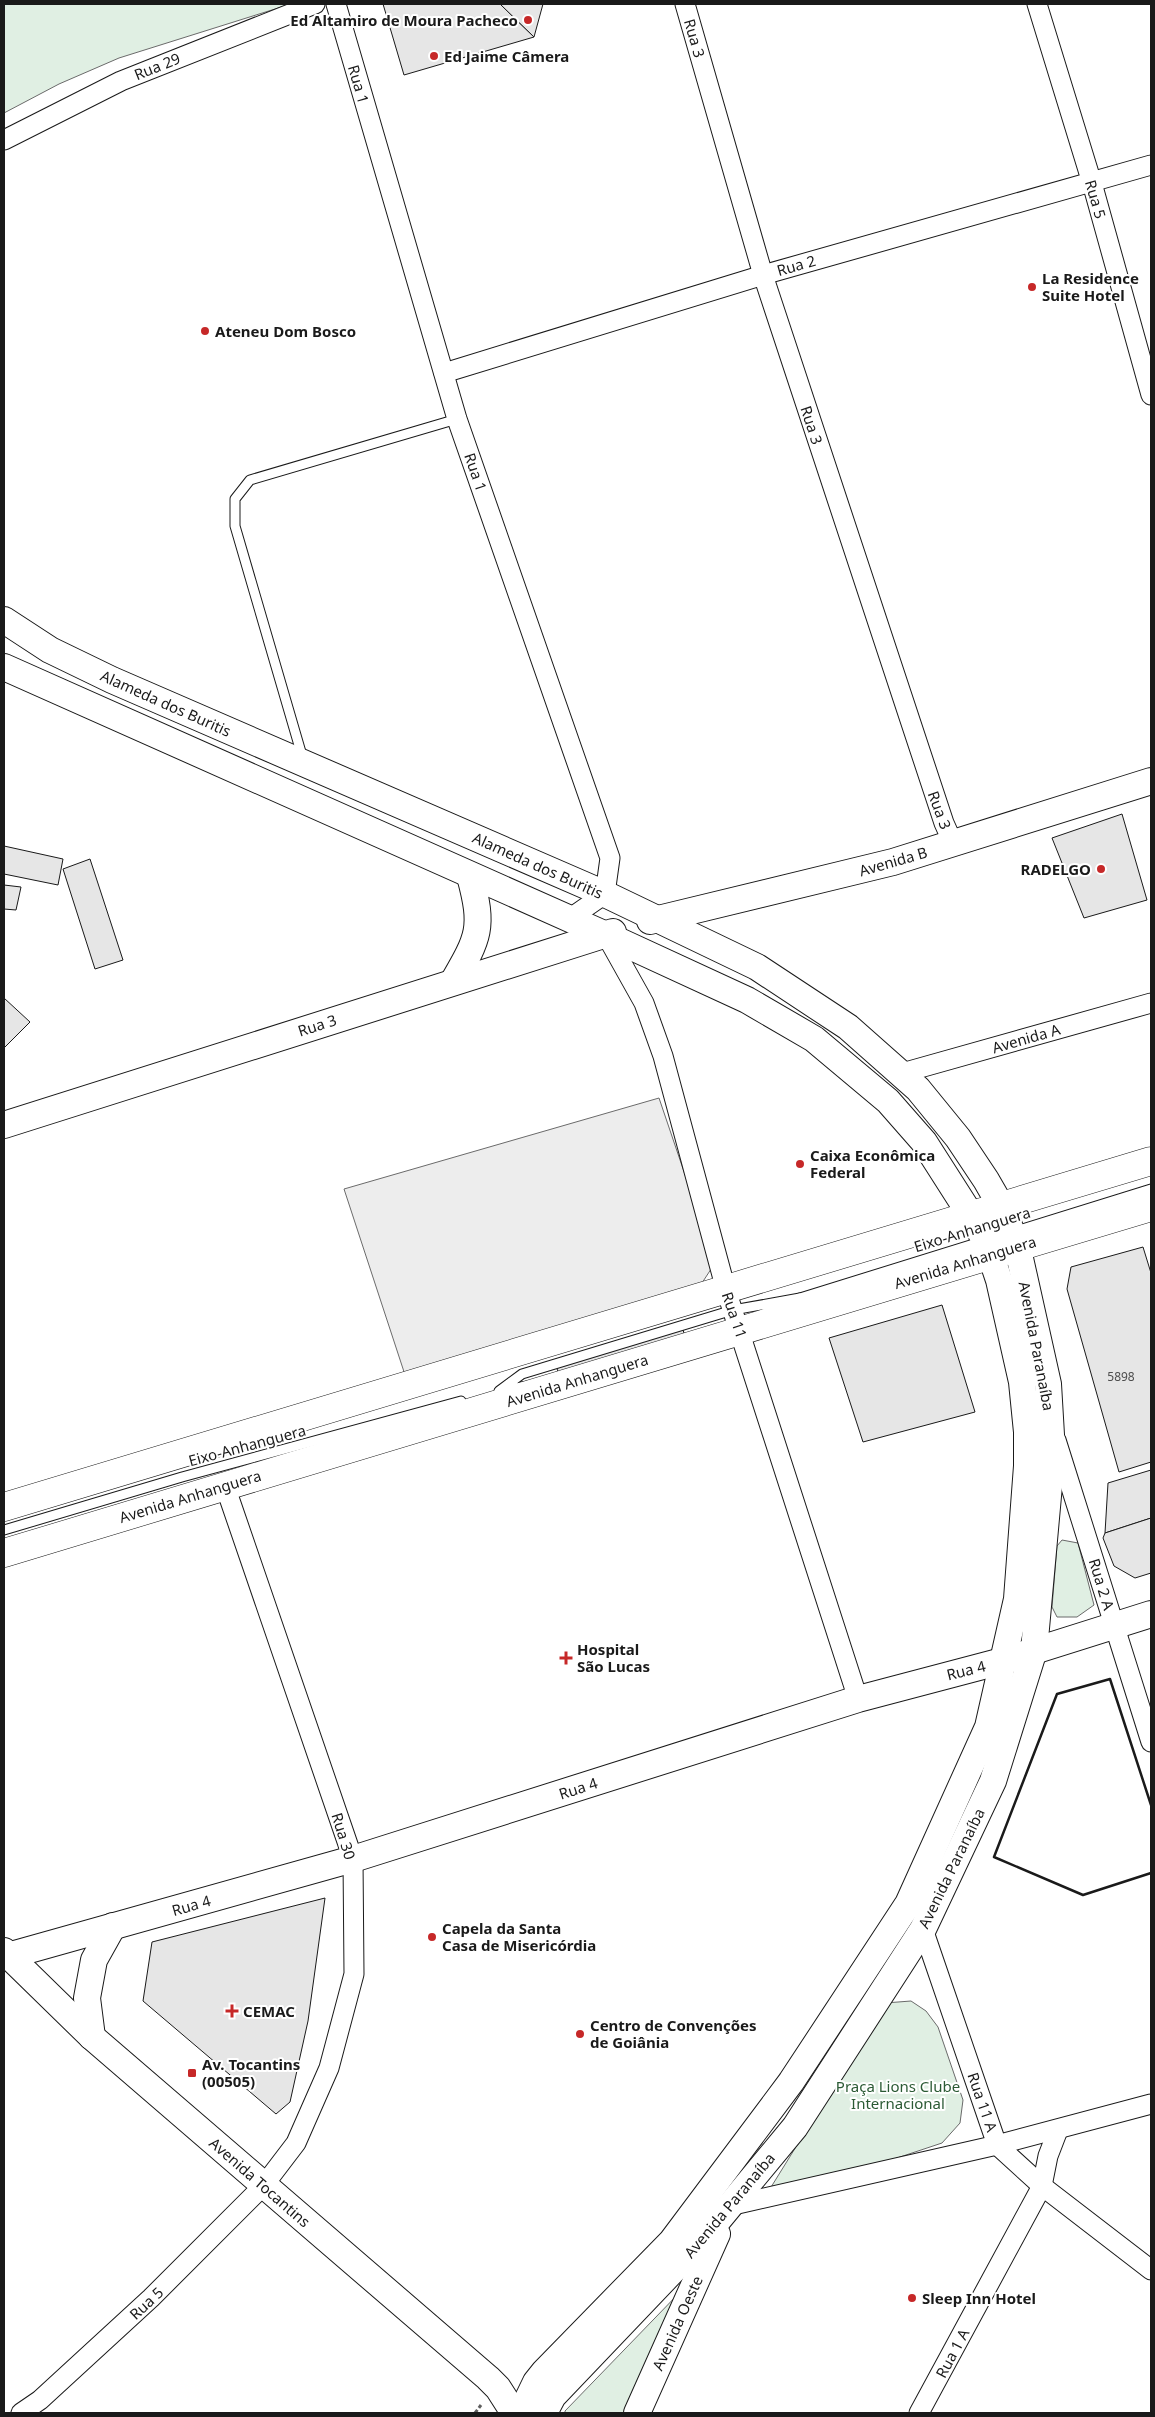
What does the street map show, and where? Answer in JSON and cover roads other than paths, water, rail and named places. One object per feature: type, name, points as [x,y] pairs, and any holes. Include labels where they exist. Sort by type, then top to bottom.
[{"type":"main road","name":"Alameda dos Buritis","points":[[4,620],[34,641],[69,660],[605,894],[764,971],[840,1021],[902,1073],[932,1104],[958,1138],[1001,1206]]},
{"type":"main road","points":[[4,667],[748,1000],[814,1039],[861,1078],[910,1124],[946,1175],[971,1215]]},
{"type":"main road","name":"Avenida B","points":[[631,926],[893,862],[1151,781]]},
{"type":"main road","points":[[453,982],[475,944],[478,924],[476,899],[470,876]]},
{"type":"main road","name":"Rua 3","points":[[4,1125],[631,926]]},
{"type":"main road","name":"Avenida Anhanguera","points":[[4,1553],[225,1486],[734,1314],[971,1215],[1151,1161]]},
{"type":"main road","name":"Avenida Paranaíba","points":[[544,2413],[553,2396],[699,2243],[795,2127],[923,1929],[993,1781],[1034,1650],[1051,1477],[1052,1427],[1046,1377],[1014,1238],[1001,1206]]},
{"type":"main road","name":"Avenida Anhanguera","points":[[4,1507],[987,1247],[1014,1238],[1151,1207]]},
{"type":"main road","name":"Avenida Paranaíba","points":[[521,2413],[536,2382],[544,2372],[672,2241],[791,2082],[908,1904],[988,1727],[1017,1599],[1027,1466],[1027,1432],[1022,1382],[987,1247],[971,1215]]},
{"type":"main road","name":"Rua 4","points":[[5,1955],[353,1860],[858,1699],[1002,1661],[1114,1624],[1151,1614]]},
{"type":"main road","points":[[92,2037],[87,1998],[94,1960],[113,1926]]},
{"type":"main road","name":"Avenida Tocantins","points":[[5,1955],[92,2037],[488,2378],[498,2388],[514,2413]]},
{"type":"main road","name":"Avenida Oeste","points":[[637,2413],[729,2206]]},
{"type":"street","name":"Rua 29","points":[[4,140],[120,80],[315,4]]},
{"type":"street","name":"Rua 1","points":[[336,4],[457,419],[610,858],[605,894]]},
{"type":"street","name":"Rua 3","points":[[685,4],[762,275],[944,823],[953,843]]},
{"type":"street","name":"Rua 5","points":[[1037,4],[1092,183],[1151,395]]},
{"type":"street","name":"Rua 2","points":[[444,373],[762,275],[1151,165]]},
{"type":"street","points":[[569,919],[605,894]]},
{"type":"street","name":"Rua 11","points":[[606,935],[644,1003],[663,1056],[734,1314],[858,1699]]},
{"type":"street","name":"Avenida A","points":[[902,1073],[1151,1003]]},
{"type":"street","name":"Rua 2 A","points":[[1052,1427],[1151,1742]]},
{"type":"street","name":"Rua 30","points":[[225,1486],[353,1860],[354,1974],[329,2068],[296,2143],[264,2185]]},
{"type":"street","name":"Rua 11 A","points":[[923,1929],[997,2145],[1042,2186],[1151,2270]]},
{"type":"street","points":[[729,2206],[997,2145],[1151,2104]]},
{"type":"street","name":"Rua 1 A","points":[[919,2413],[1042,2186],[1048,2156],[1058,2130]]},
{"type":"street","name":"Rua 5","points":[[21,2413],[40,2400],[151,2298],[264,2185]]},
{"type":"lane","points":[[305,764],[235,526],[235,499],[250,480],[457,419]]},
{"type":"lane","name":"Eixo-Anhanguera","points":[[1014,1238],[1151,1189]]},
{"type":"lane","name":"Eixo-Anhanguera","points":[[499,1391],[522,1374],[734,1314],[987,1247]]},
{"type":"lane","name":"Eixo-Anhanguera","points":[[489,1394],[534,1386],[734,1314],[800,1298]]},
{"type":"lane","name":"Eixo-Anhanguera","points":[[4,1530],[182,1477],[470,1399]]},
{"type":"place","name":"Ed Altamiro de Moura Pacheco","points":[[528,20]]},
{"type":"place","name":"Ed Jaime Câmera","points":[[434,56]]},
{"type":"place","name":"La Residence Suite Hotel","points":[[1032,287]]},
{"type":"place","name":"Ateneu Dom Bosco","points":[[205,331]]},
{"type":"place","name":"RADELGO","points":[[1101,869]]},
{"type":"place","name":"Caixa Econômica Federal","points":[[800,1164]]},
{"type":"place","name":"Hospital São Lucas","points":[[566,1658]]},
{"type":"place","name":"Capela da Santa Casa de Misericórdia","points":[[432,1937]]},
{"type":"place","name":"CEMAC","points":[[232,2011]]},
{"type":"place","name":"Centro de Convenções de Goiânia","points":[[580,2034]]},
{"type":"place","name":"Av. Tocantins (00505)","points":[[192,2073]]},
{"type":"place","name":"Sleep Inn Hotel","points":[[912,2298]]},
{"type":"park label","name":"Praça Lions Clube Internacional","points":[[898,2094]]}]
